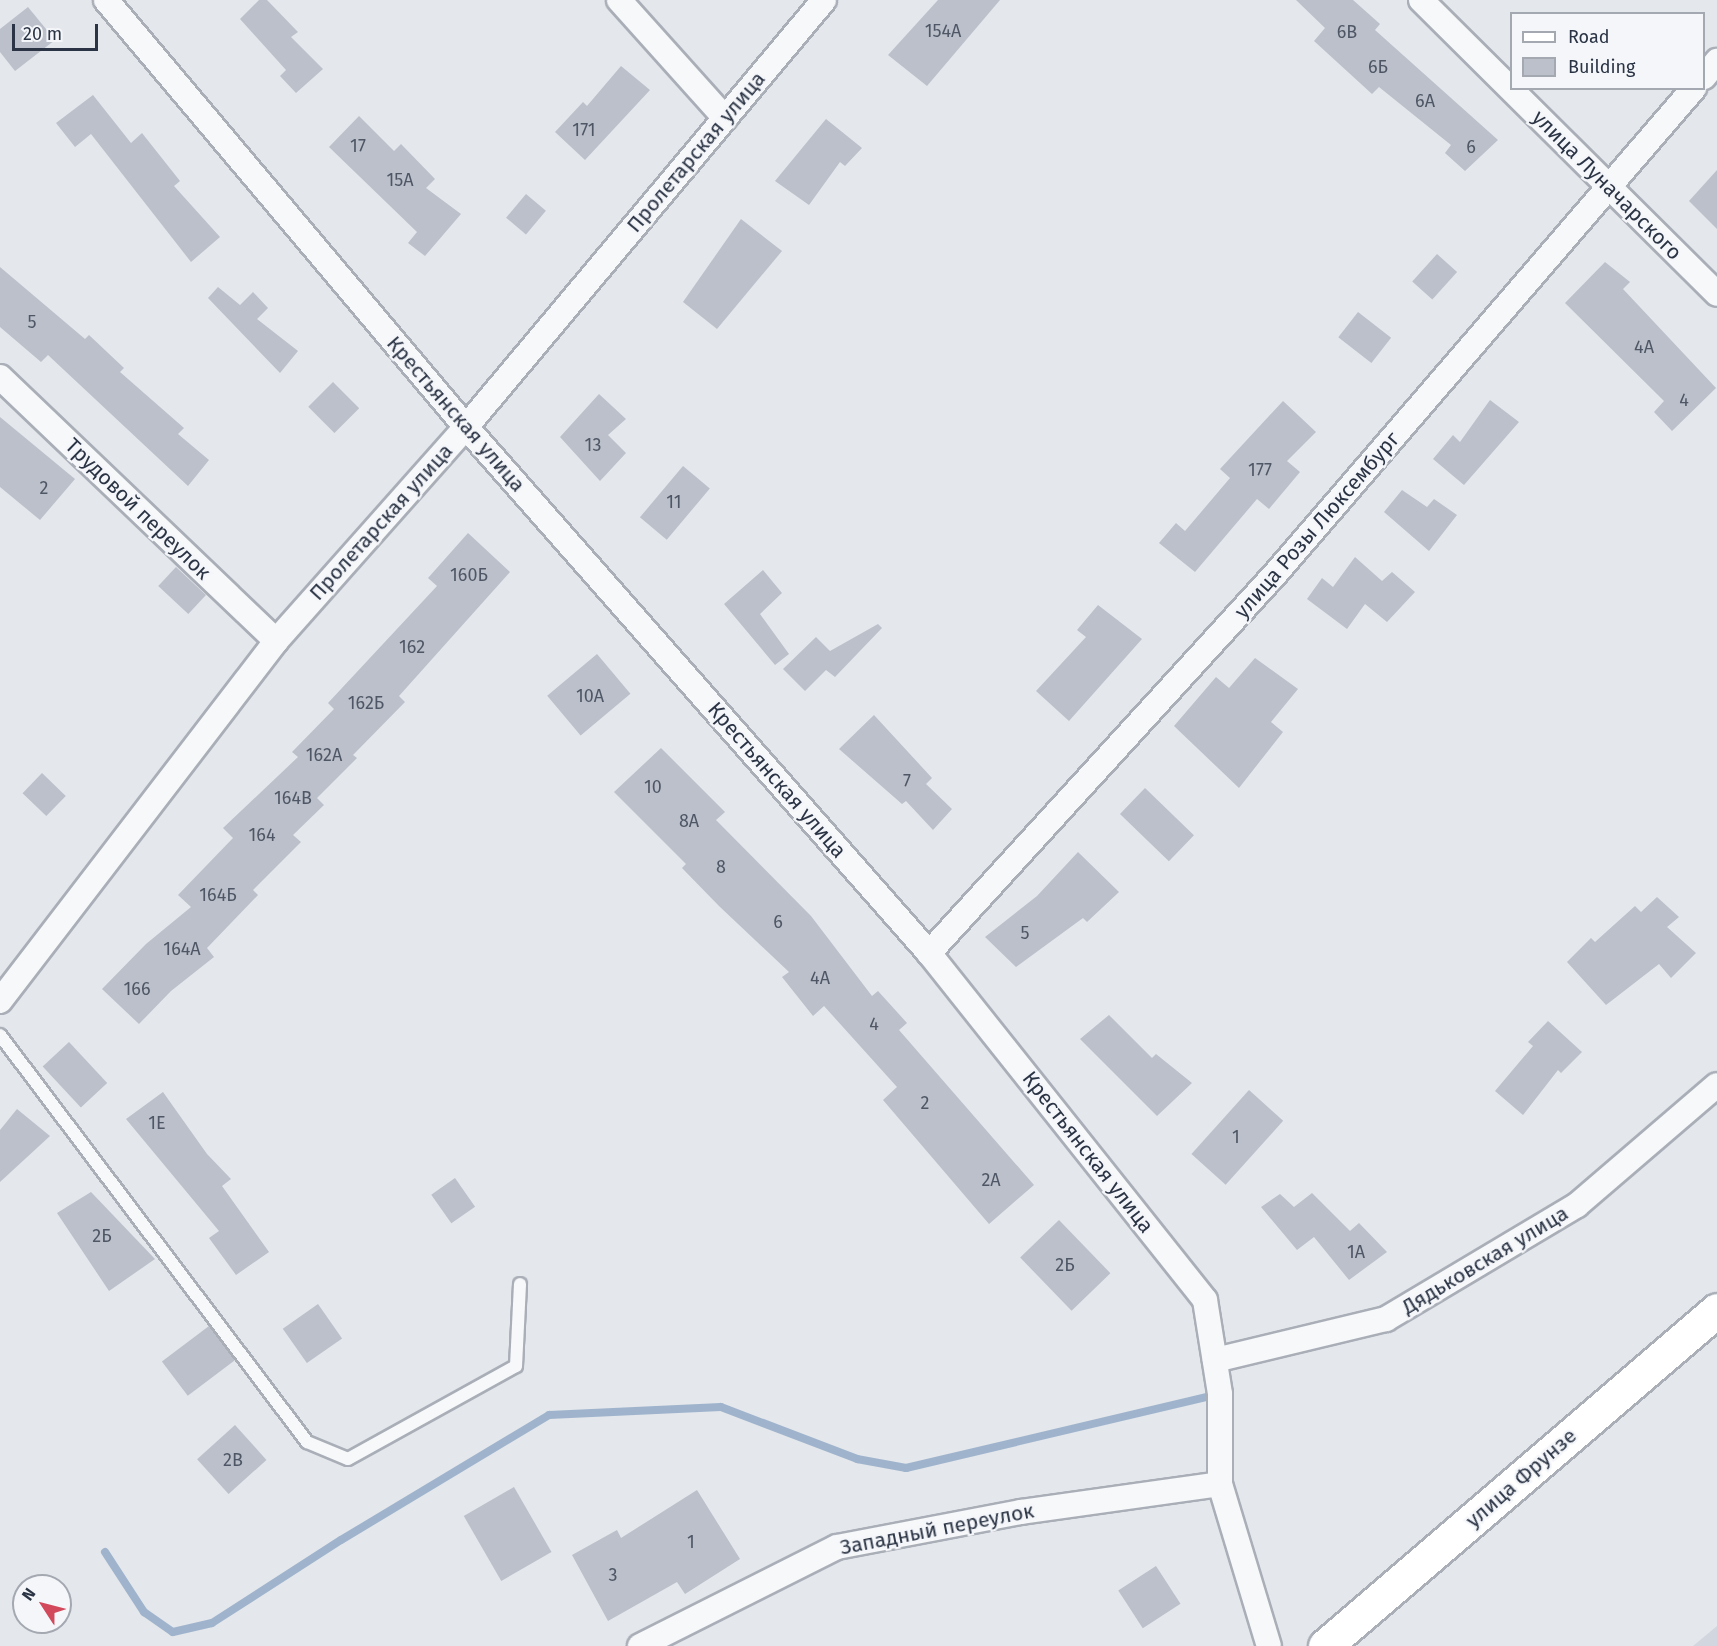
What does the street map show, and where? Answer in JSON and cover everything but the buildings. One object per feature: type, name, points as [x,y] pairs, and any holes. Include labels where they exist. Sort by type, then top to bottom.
[{"type":"main road","name":"улица Фрунзе","points":[[1325,1646],[1717,1310]]},
{"type":"street","name":"Крестьянская улица","points":[[106,0],[466,427],[930,953],[1205,1300],[1220,1394],[1220,1484],[1269,1646]]},
{"type":"street","points":[[619,0],[725,118]]},
{"type":"street","name":"Пролетарская улица","points":[[0,1001],[276,641],[466,427],[824,0]]},
{"type":"street","name":"улица Луначарского","points":[[1421,0],[1510,89]]},
{"type":"street","points":[[1705,76],[1717,61]]},
{"type":"street","name":"улица Луначарского","points":[[1511,90],[1717,294]]},
{"type":"street","name":"улица Розы Люксембург","points":[[930,953],[1277,572],[1611,189],[1692,90]]},
{"type":"street","name":"Трудовой переулок","points":[[0,377],[276,641]]},
{"type":"street","name":"Дядьковская улица","points":[[1215,1360],[1386,1319],[1577,1205],[1717,1085]]},
{"type":"street","name":"Западный переулок","points":[[640,1646],[837,1547],[1021,1512],[1220,1484]]},
{"type":"lane","points":[[0,1035],[307,1442],[348,1459],[516,1366],[520,1284]]},
{"type":"shaded area","points":[[1717,1626],[1717,1646],[1693,1646]]},
{"type":"waterway","points":[[105,1552],[144,1612],[173,1632],[212,1623],[341,1540],[549,1415],[721,1407],[857,1459],[906,1468],[1216,1395]]}]
